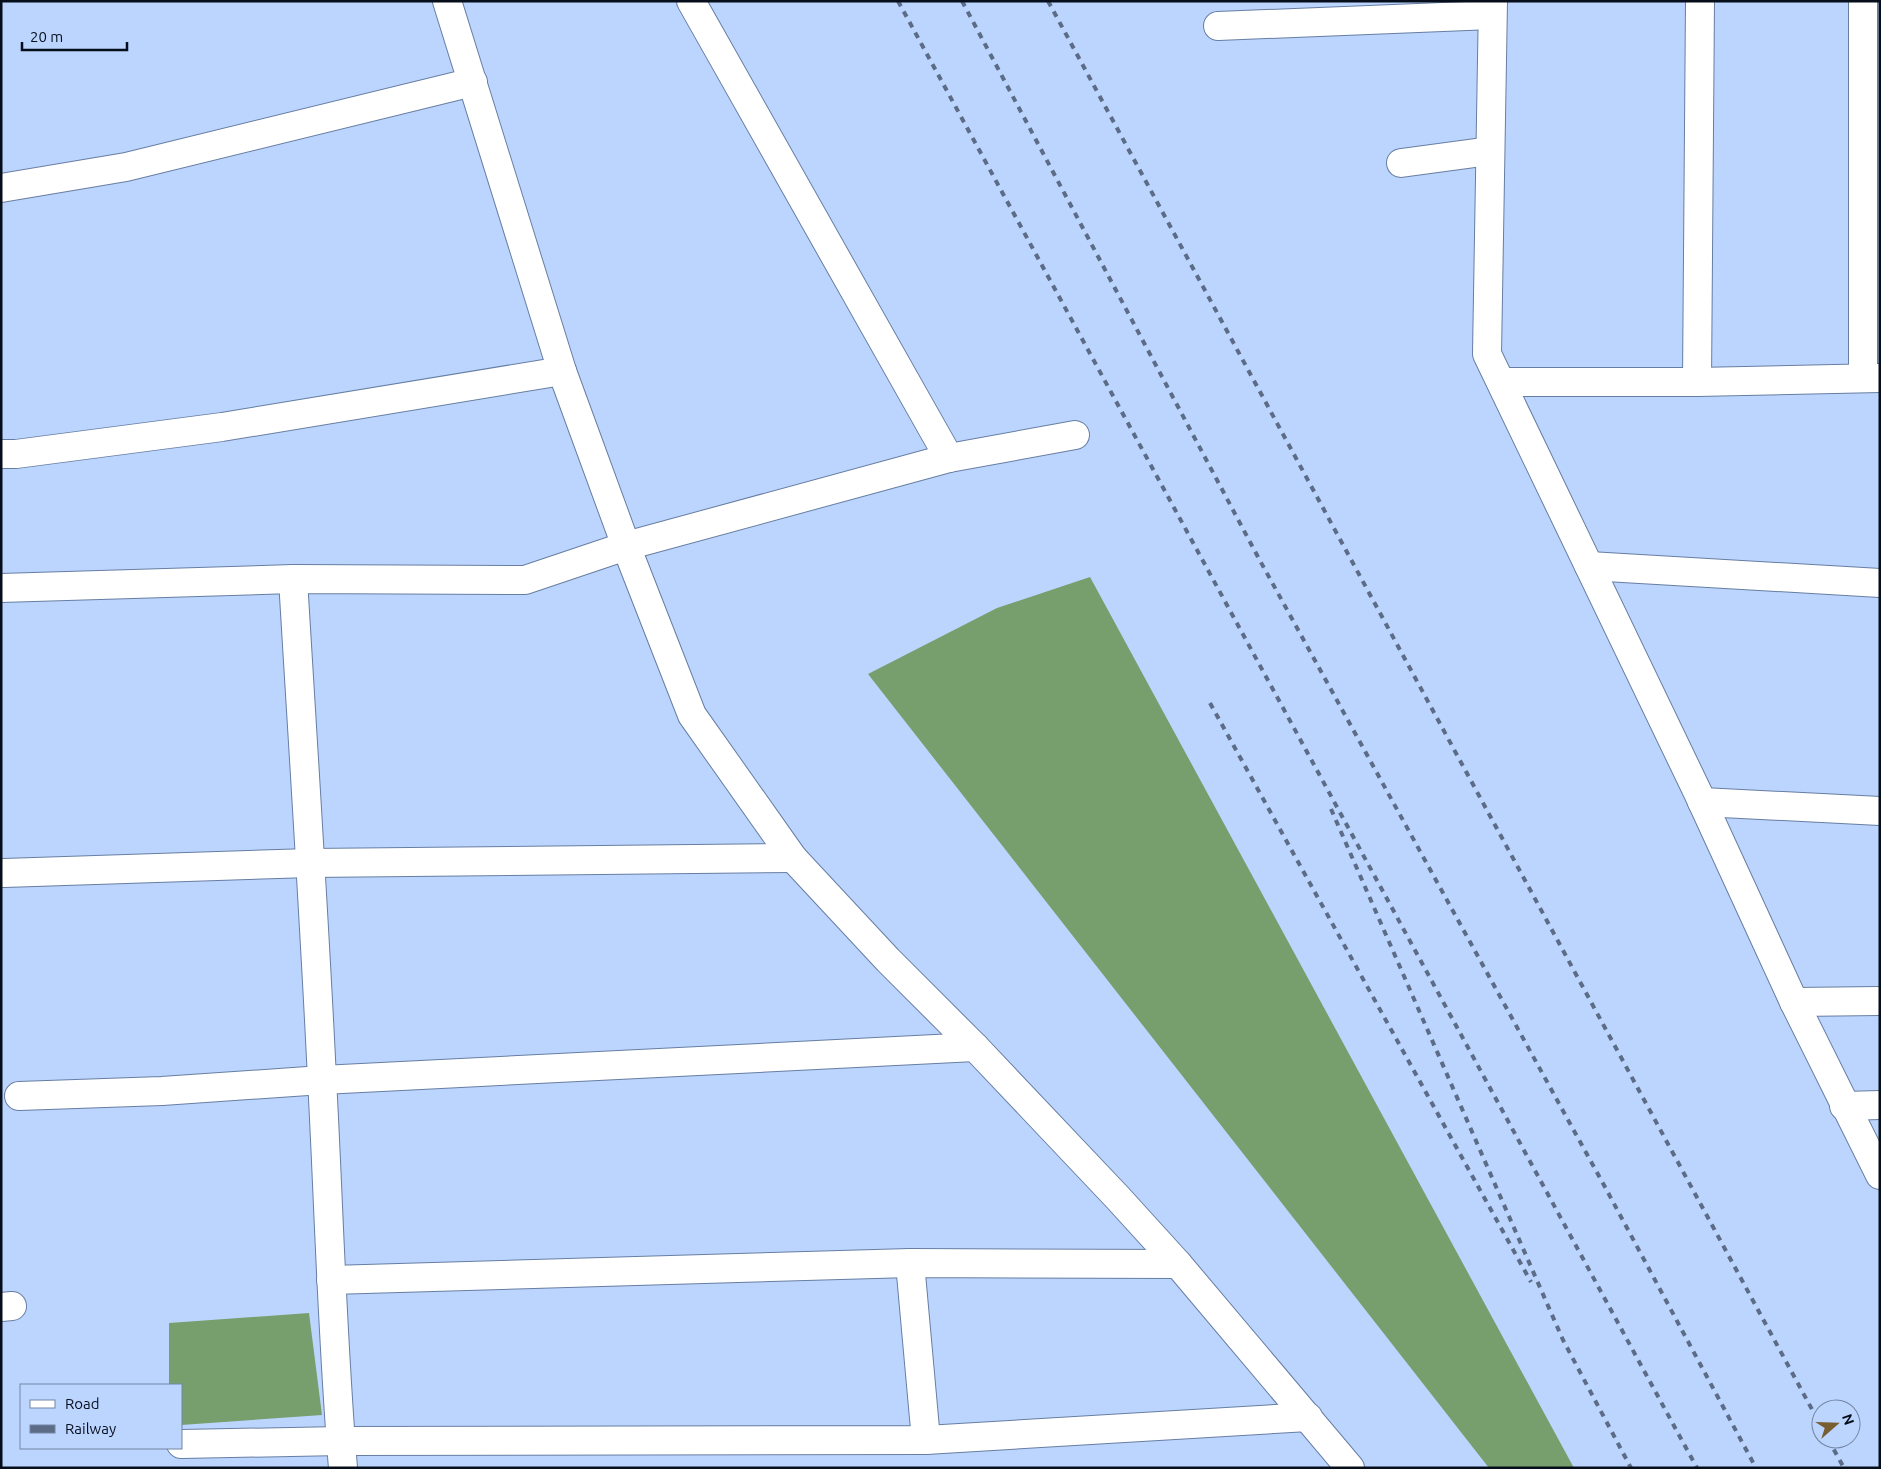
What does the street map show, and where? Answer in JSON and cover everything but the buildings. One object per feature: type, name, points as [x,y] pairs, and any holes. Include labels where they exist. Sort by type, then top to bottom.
[{"type":"street","points":[[447,1],[562,370],[626,546],[692,715],[793,858],[888,960],[975,1047],[1178,1264],[1350,1468]]},
{"type":"street","points":[[691,1],[949,458]]},
{"type":"street","points":[[1697,382],[1700,1]]},
{"type":"street","points":[[1500,382],[1697,382],[1871,378],[1863,1]]},
{"type":"street","points":[[1218,26],[1492,8],[1487,354],[1702,802],[1794,1002],[1844,1106],[1880,1175]]},
{"type":"street","points":[[1,188],[126,167],[473,82]]},
{"type":"street","points":[[1401,163],[1490,151]]},
{"type":"street","points":[[1,454],[222,427],[562,370]]},
{"type":"street","points":[[1,588],[293,579],[525,580],[626,546],[949,458],[1075,435]]},
{"type":"street","points":[[1589,566],[1880,583]]},
{"type":"street","points":[[293,579],[342,1455]]},
{"type":"street","points":[[1702,802],[1880,811]]},
{"type":"street","points":[[4,873],[310,864],[793,858]]},
{"type":"street","points":[[1794,1002],[1880,1001]]},
{"type":"street","points":[[19,1096],[162,1091],[322,1080],[975,1047]]},
{"type":"street","points":[[1844,1106],[1880,1105]]},
{"type":"street","points":[[331,1280],[910,1263],[1178,1264]]},
{"type":"street","points":[[910,1263],[926,1440]]},
{"type":"street","points":[[182,1444],[342,1455],[926,1440],[1308,1417]]},
{"type":"green space","points":[[1090,577],[1574,1468],[1489,1468],[868,674],[997,608]]},
{"type":"green space","points":[[309,1313],[322,1415],[182,1425],[182,1384],[169,1384],[169,1323]]},
{"type":"railway","points":[[898,1],[1697,1468]]},
{"type":"railway","points":[[962,1],[1258,557],[1605,1187],[1756,1468]]},
{"type":"railway","points":[[1048,1],[1811,1408]]},
{"type":"railway","points":[[1210,703],[1531,1282]]},
{"type":"railway","points":[[1331,809],[1563,1340],[1631,1468]]},
{"type":"railway","points":[[1834,1449],[1844,1468]]}]
